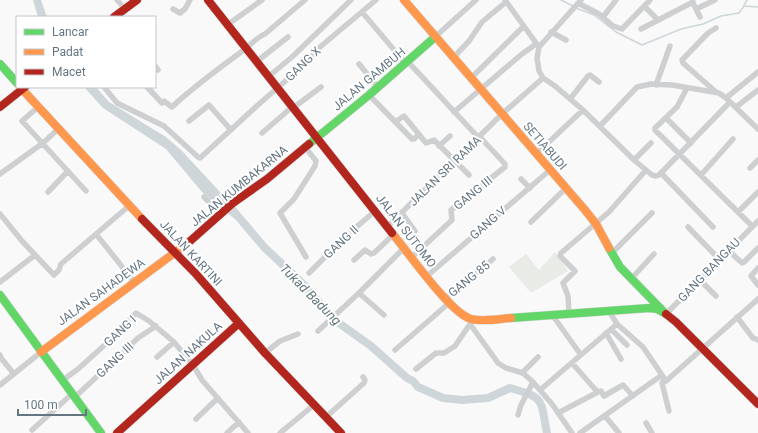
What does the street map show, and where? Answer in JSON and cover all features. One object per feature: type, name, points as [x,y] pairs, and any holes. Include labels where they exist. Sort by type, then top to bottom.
[{"type":"main road","points":[[124,13],[137,0]]},
{"type":"main road","name":"JALAN SUTOMO","points":[[208,0],[393,235],[447,301],[462,316],[471,322]]},
{"type":"main road","name":"SETIABUDI","points":[[404,0],[596,224],[620,267],[758,404]]},
{"type":"main road","name":"JALAN GAMBUH","points":[[317,137],[407,63],[435,37]]},
{"type":"main road","name":"JALAN KARTINI","points":[[0,64],[16,82]]},
{"type":"main road","points":[[0,107],[20,88]]},
{"type":"main road","name":"JALAN KARTINI","points":[[22,88],[130,206],[176,252],[266,353],[341,433]]},
{"type":"main road","name":"JALAN KUMBAKARNA","points":[[176,252],[233,203],[267,179],[317,137]]},
{"type":"main road","name":"JALAN SAHADEWA","points":[[41,352],[176,252]]},
{"type":"main road","points":[[0,295],[101,433]]},
{"type":"main road","points":[[645,308],[648,296]]},
{"type":"main road","points":[[471,322],[645,308],[652,308],[665,312]]},
{"type":"main road","name":"JALAN NAKULA","points":[[117,433],[193,365],[237,321]]},
{"type":"street","points":[[117,0],[124,13]]},
{"type":"street","points":[[173,9],[180,13],[185,9],[190,0]]},
{"type":"street","points":[[227,25],[262,0]]},
{"type":"street","points":[[148,88],[162,103],[164,101],[172,108],[187,92],[246,48],[304,0]]},
{"type":"street","points":[[268,77],[292,57],[351,0]]},
{"type":"street","name":"GANG X","points":[[105,88],[117,102],[167,128],[199,158],[311,59],[320,47],[376,0]]},
{"type":"street","points":[[435,37],[476,0]]},
{"type":"street","points":[[603,17],[616,0]]},
{"type":"street","points":[[454,112],[522,54],[538,46],[577,4],[603,17],[613,26],[622,29],[650,0]]},
{"type":"street","points":[[696,9],[715,0]]},
{"type":"street","points":[[453,58],[469,42],[482,22],[505,1],[538,46],[537,65],[543,78],[583,110],[634,160],[653,176],[660,173],[691,143],[728,100],[758,72]]},
{"type":"street","points":[[640,29],[692,1],[700,17]]},
{"type":"street","points":[[644,6],[658,20]]},
{"type":"street","points":[[362,12],[407,63],[480,137]]},
{"type":"street","points":[[471,78],[524,26]]},
{"type":"street","points":[[716,28],[708,32],[682,60],[683,63],[716,92]]},
{"type":"street","points":[[551,32],[566,40]]},
{"type":"street","points":[[256,62],[288,37]]},
{"type":"street","points":[[656,85],[670,46]]},
{"type":"street","points":[[359,64],[378,87]]},
{"type":"street","points":[[570,99],[588,76],[590,75],[599,82]]},
{"type":"street","name":"JALAN SRI RAMA","points":[[387,227],[502,114],[543,78]]},
{"type":"street","points":[[600,126],[637,87],[656,85],[672,85],[722,94],[757,125]]},
{"type":"street","points":[[262,133],[293,107],[321,87]]},
{"type":"street","points":[[688,88],[677,107],[655,129],[752,226]]},
{"type":"street","points":[[736,106],[758,90]]},
{"type":"street","points":[[369,95],[412,139],[419,134]]},
{"type":"street","points":[[189,121],[209,105],[231,130]]},
{"type":"street","points":[[38,107],[22,121],[86,190]]},
{"type":"street","points":[[536,154],[583,110]]},
{"type":"street","points":[[395,122],[404,116],[426,143],[434,140],[469,175]]},
{"type":"street","points":[[666,118],[691,143]]},
{"type":"street","points":[[0,174],[42,143],[58,129]]},
{"type":"street","points":[[439,146],[450,136]]},
{"type":"street","name":"GANG III","points":[[412,257],[452,220],[451,210],[505,167],[505,164],[480,137]]},
{"type":"street","points":[[701,175],[732,139]]},
{"type":"street","points":[[634,160],[651,143]]},
{"type":"street","points":[[305,147],[316,161],[314,170],[294,199],[280,213],[306,257]]},
{"type":"street","points":[[750,168],[758,160]]},
{"type":"street","name":"GANG V","points":[[427,276],[550,170]]},
{"type":"street","points":[[569,315],[568,296],[563,283],[575,271],[560,256],[560,253],[596,224],[614,207],[646,170]]},
{"type":"street","points":[[48,192],[68,171]]},
{"type":"street","points":[[660,173],[713,227]]},
{"type":"street","points":[[522,179],[530,188]]},
{"type":"street","points":[[531,222],[566,188]]},
{"type":"street","points":[[738,212],[758,192]]},
{"type":"street","points":[[204,197],[223,213]]},
{"type":"street","points":[[0,214],[35,255],[55,275],[62,263],[130,206]]},
{"type":"street","name":"GANG II","points":[[308,273],[346,236],[375,211]]},
{"type":"street","points":[[402,213],[416,231]]},
{"type":"street","points":[[612,253],[652,213]]},
{"type":"street","name":"GANG BANGAU","points":[[665,312],[758,221]]},
{"type":"street","points":[[688,227],[719,259]]},
{"type":"street","points":[[96,234],[135,283]]},
{"type":"street","points":[[354,260],[366,250],[371,254],[374,253],[393,235]]},
{"type":"street","points":[[318,330],[359,293],[404,248]]},
{"type":"street","points":[[728,250],[742,263],[758,248]]},
{"type":"street","points":[[631,279],[654,254]]},
{"type":"street","points":[[0,282],[35,255]]},
{"type":"street","name":"GANG 85","points":[[395,350],[493,260]]},
{"type":"street","points":[[758,268],[751,276],[758,285]]},
{"type":"street","points":[[699,279],[716,296]]},
{"type":"street","points":[[359,293],[384,316]]},
{"type":"street","points":[[609,311],[617,324],[641,344],[663,377],[668,380],[758,299]]},
{"type":"street","name":"GANG I","points":[[63,380],[101,348],[136,313],[156,326],[174,342],[193,365],[198,375],[248,433]]},
{"type":"street","points":[[553,316],[581,355]]},
{"type":"street","points":[[737,317],[753,338],[758,340]]},
{"type":"street","points":[[416,369],[436,353],[444,353],[453,348],[471,322],[498,362],[506,368],[522,373],[540,390],[549,400],[572,433]]},
{"type":"street","points":[[540,390],[617,324]]},
{"type":"street","name":"GANG III","points":[[32,430],[138,338],[156,326]]},
{"type":"street","points":[[611,329],[627,345]]},
{"type":"street","points":[[266,353],[280,341],[298,334]]},
{"type":"street","points":[[606,334],[621,360]]},
{"type":"street","points":[[157,357],[174,342]]},
{"type":"street","points":[[0,385],[41,352]]},
{"type":"street","points":[[0,355],[14,374]]},
{"type":"street","points":[[522,373],[538,357]]},
{"type":"street","points":[[572,363],[598,392],[601,392],[605,397],[623,385],[633,396]]},
{"type":"street","points":[[326,417],[364,383],[365,380],[363,377]]},
{"type":"street","points":[[580,433],[663,377]]},
{"type":"street","points":[[663,377],[662,383],[669,411]]},
{"type":"street","points":[[518,415],[521,405],[532,384]]},
{"type":"street","points":[[558,413],[598,392]]},
{"type":"street","points":[[196,419],[218,398]]},
{"type":"street","points":[[280,433],[315,404]]},
{"type":"street","points":[[605,416],[619,433]]},
{"type":"street","points":[[227,433],[239,422]]},
{"type":"street","points":[[646,423],[652,433]]},
{"type":"shaded area","points":[[33,0],[41,0],[47,16],[38,16]]},
{"type":"shaded area","points":[[85,88],[97,88],[109,102],[166,137],[182,151],[240,215],[235,219],[202,192],[166,149],[103,108]]},
{"type":"shaded area","points":[[555,252],[568,271],[531,293],[509,267],[526,254],[539,270]]},
{"type":"waterway","points":[[561,0],[573,6]]},
{"type":"waterway","points":[[744,5],[747,0]]},
{"type":"waterway","points":[[576,8],[594,15],[616,32],[642,45],[681,29],[703,24],[721,16],[739,13],[744,6],[758,7]]},
{"type":"waterway","name":"Tukad Badung","points":[[231,208],[264,247],[302,283],[336,321],[371,346],[407,378],[413,381],[418,387],[443,398],[462,400],[488,398],[510,388],[522,391],[536,398],[542,406],[547,433]]},
{"type":"traffic: fast","points":[[309,144],[369,95],[435,37]]},
{"type":"traffic: fast","points":[[0,64],[16,82]]},
{"type":"traffic: fast","points":[[609,248],[620,267],[663,311]]},
{"type":"traffic: fast","points":[[0,295],[101,433]]},
{"type":"traffic: fast","points":[[511,318],[649,308],[657,309],[666,314]]},
{"type":"traffic: slow","points":[[404,0],[585,210],[596,224],[609,248]]},
{"type":"traffic: slow","points":[[21,88],[142,219]]},
{"type":"traffic: slow","points":[[392,233],[441,294],[462,314],[471,319],[480,320],[511,318]]},
{"type":"traffic: slow","points":[[41,352],[189,242]]},
{"type":"traffic: jam","points":[[115,16],[137,0]]},
{"type":"traffic: jam","points":[[208,0],[392,233]]},
{"type":"traffic: jam","points":[[0,107],[24,88]]},
{"type":"traffic: jam","points":[[189,242],[233,203],[267,179],[309,144]]},
{"type":"traffic: jam","points":[[142,219],[196,274],[265,353],[341,433]]},
{"type":"traffic: jam","points":[[666,314],[676,322],[758,404]]},
{"type":"traffic: jam","points":[[117,433],[239,323]]}]
